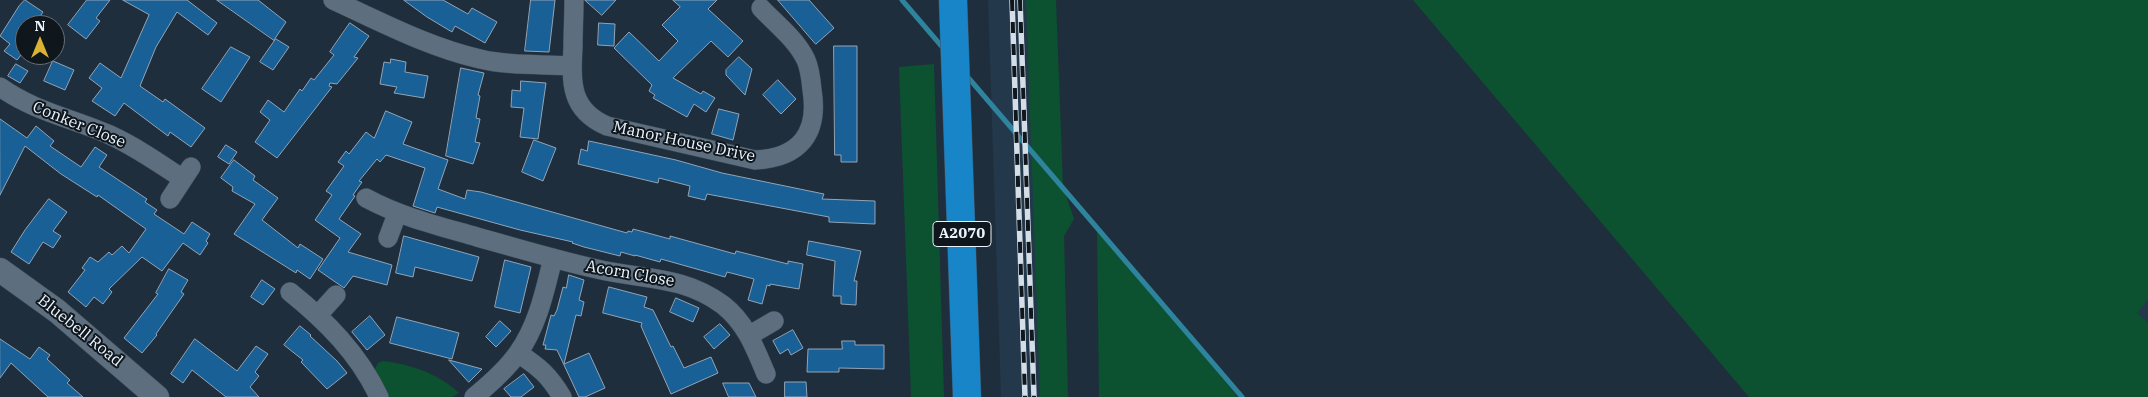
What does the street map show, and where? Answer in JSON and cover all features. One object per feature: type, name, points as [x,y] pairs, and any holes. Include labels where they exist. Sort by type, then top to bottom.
[{"type":"highway","name":"A2070","points":[[953,0],[967,397]]},
{"type":"street","points":[[333,0],[421,41],[463,54],[498,62],[572,66]]},
{"type":"street","name":"Manor House Drive","points":[[574,0],[572,82],[580,104],[595,120],[607,126],[756,160],[778,158],[799,146],[807,136],[814,116],[815,103],[810,70],[806,60],[798,47],[761,8]]},
{"type":"street","name":"Conker Close","points":[[0,87],[17,99],[45,112],[117,138],[187,173],[170,199]]},
{"type":"street","name":"Acorn Close","points":[[366,198],[397,214],[553,258],[625,275],[669,280],[687,285],[724,306],[750,335],[766,374]]},
{"type":"street","points":[[388,238],[397,214]]},
{"type":"street","points":[[474,397],[493,382],[518,353],[531,330],[542,304],[553,258]]},
{"type":"street","name":"Bluebell Road","points":[[0,270],[57,311],[157,397]]},
{"type":"street","points":[[290,292],[318,316],[361,364],[379,397]]},
{"type":"street","points":[[318,316],[336,295]]},
{"type":"street","points":[[750,335],[774,321]]},
{"type":"street","points":[[518,353],[541,368],[552,380],[562,397]]},
{"type":"shaded area","points":[[988,0],[1050,0],[1060,397],[1001,397]]},
{"type":"shaded area","points":[[2148,284],[2148,324],[2137,313]]},
{"type":"green space","points":[[1026,0],[1056,0],[1063,186],[1074,219],[1064,236],[1068,397],[1040,397]]},
{"type":"green space","points":[[1413,0],[2148,0],[2148,299],[2137,313],[2148,323],[2148,397],[1749,397]]},
{"type":"green space","points":[[934,64],[944,397],[911,397],[899,67]]},
{"type":"green space","points":[[1097,228],[1224,380],[1238,397],[1099,397]]},
{"type":"green space","points":[[383,361],[414,367],[424,371],[442,380],[459,393],[452,397],[387,397],[374,371],[378,363]]},
{"type":"building","points":[[25,0],[43,12],[41,15],[15,15],[15,59],[4,51],[10,44],[0,36],[19,6]]},
{"type":"building","points":[[87,0],[110,0],[96,18],[100,21],[86,39],[68,25]]},
{"type":"building","points":[[123,0],[187,0],[217,23],[208,35],[177,12],[156,47],[140,86],[163,102],[165,99],[205,128],[191,147],[170,132],[168,136],[124,103],[115,116],[92,101],[102,88],[89,78],[100,63],[121,78],[149,15]]},
{"type":"building","points":[[217,0],[258,0],[286,22],[274,40]]},
{"type":"building","points":[[404,0],[443,0],[468,14],[472,8],[497,22],[485,43],[455,26],[452,32]]},
{"type":"building","points":[[531,0],[555,0],[549,52],[525,51]]},
{"type":"building","points":[[585,0],[616,0],[602,15]]},
{"type":"building","points":[[673,0],[717,0],[708,9],[743,41],[728,57],[711,41],[673,78],[701,94],[703,91],[715,98],[706,112],[694,104],[687,117],[653,98],[655,95],[649,91],[652,85],[614,48],[629,32],[659,61],[678,41],[662,25],[680,7]]},
{"type":"building","points":[[778,0],[809,0],[834,28],[816,44]]},
{"type":"building","points":[[350,23],[369,36],[354,57],[358,58],[337,84],[330,83],[329,86],[332,87],[277,158],[255,142],[270,120],[260,112],[268,100],[284,112],[300,89],[302,91],[311,78],[314,80],[334,55],[330,52]]},
{"type":"building","points":[[599,23],[615,24],[614,46],[598,45]]},
{"type":"building","points":[[276,39],[289,47],[273,70],[260,62]]},
{"type":"building","points":[[834,46],[857,46],[857,162],[841,162],[841,155],[835,155]]},
{"type":"building","points":[[231,47],[250,57],[221,102],[202,89]]},
{"type":"building","points":[[739,57],[752,69],[745,95],[726,75],[726,70]]},
{"type":"building","points":[[391,59],[406,62],[405,72],[428,76],[424,98],[394,93],[397,87],[380,84],[384,62],[390,63]]},
{"type":"building","points":[[15,65],[28,71],[20,83],[8,76]]},
{"type":"building","points":[[51,65],[62,65],[74,70],[65,90],[44,81]]},
{"type":"building","points":[[461,68],[484,73],[478,95],[480,96],[476,118],[480,119],[475,142],[480,143],[473,164],[446,156]]},
{"type":"building","points":[[778,80],[796,99],[781,114],[763,95]]},
{"type":"building","points":[[521,81],[546,83],[538,139],[520,137],[524,108],[511,107],[512,90],[520,91]]},
{"type":"building","points":[[719,109],[739,114],[733,140],[712,134]]},
{"type":"building","points":[[386,111],[412,122],[403,144],[448,160],[438,189],[465,199],[467,190],[481,192],[627,233],[628,231],[632,232],[633,229],[670,239],[670,236],[735,254],[736,251],[788,264],[788,261],[803,264],[799,289],[767,285],[762,304],[748,300],[754,279],[727,272],[725,277],[661,259],[660,262],[621,252],[620,256],[437,207],[435,213],[413,206],[425,168],[386,155],[380,162],[377,159],[359,181],[362,182],[353,195],[355,196],[339,219],[361,234],[348,252],[392,265],[387,285],[353,276],[344,288],[318,270],[340,238],[315,220],[332,195],[326,191],[344,166],[338,162],[346,151],[349,154],[366,132],[374,138]]},
{"type":"building","points":[[0,119],[27,138],[36,126],[54,141],[50,146],[81,167],[95,147],[107,155],[99,167],[147,199],[145,202],[157,210],[154,214],[184,234],[192,222],[210,234],[206,241],[208,243],[200,255],[183,243],[162,271],[142,257],[109,289],[112,292],[103,304],[94,297],[86,307],[68,292],[85,270],[82,268],[90,257],[98,262],[109,252],[112,255],[122,246],[129,253],[146,229],[98,195],[97,197],[61,174],[25,146],[0,195]]},
{"type":"building","points":[[534,140],[556,148],[543,181],[522,172]]},
{"type":"building","points":[[589,141],[676,160],[722,173],[824,194],[822,199],[875,201],[875,224],[829,222],[829,217],[707,194],[705,200],[688,196],[690,186],[659,178],[658,183],[578,164],[581,149],[587,151]]},
{"type":"building","points":[[226,145],[237,152],[229,164],[218,157]]},
{"type":"building","points":[[234,160],[255,176],[253,180],[278,198],[262,220],[298,248],[300,244],[323,259],[310,279],[297,270],[296,273],[234,234],[255,204],[232,191],[233,187],[221,178]]},
{"type":"building","points":[[49,199],[67,212],[53,231],[61,236],[53,248],[43,242],[29,264],[11,252]]},
{"type":"building","points":[[404,236],[479,257],[472,281],[415,267],[413,277],[396,273]]},
{"type":"building","points":[[809,241],[861,251],[854,281],[857,281],[856,305],[841,304],[841,296],[833,296],[835,261],[807,255]]},
{"type":"building","points":[[505,260],[531,267],[520,313],[495,307]]},
{"type":"building","points":[[169,269],[188,280],[181,292],[184,294],[157,335],[142,353],[124,338],[158,294],[156,293]]},
{"type":"building","points":[[569,275],[584,280],[579,300],[584,302],[581,316],[576,315],[564,364],[589,353],[605,388],[585,397],[579,397],[557,350],[545,349],[546,345],[543,345],[551,315],[554,316],[557,310],[563,287],[566,288]]},
{"type":"building","points":[[262,280],[275,289],[263,305],[251,297]]},
{"type":"building","points":[[609,287],[647,297],[644,307],[653,310],[671,347],[673,346],[684,368],[711,357],[718,373],[671,394],[641,326],[642,323],[603,313]]},
{"type":"building","points":[[676,298],[699,308],[693,322],[670,312]]},
{"type":"building","points":[[370,316],[385,335],[367,350],[352,332]]},
{"type":"building","points":[[397,317],[459,333],[452,359],[390,343]]},
{"type":"building","points":[[500,321],[511,331],[496,347],[486,337]]},
{"type":"building","points":[[720,324],[730,335],[714,349],[704,337]]},
{"type":"building","points":[[300,326],[347,373],[327,389],[301,362],[303,360],[284,345]]},
{"type":"building","points":[[793,330],[803,348],[791,355],[788,349],[780,354],[773,341]]},
{"type":"building","points":[[0,339],[30,359],[39,347],[50,355],[47,359],[70,380],[67,383],[83,397],[48,397],[11,363],[0,378]]},
{"type":"building","points":[[195,339],[237,371],[256,346],[268,354],[255,372],[259,376],[250,387],[259,397],[226,397],[192,370],[183,383],[171,374]]},
{"type":"building","points":[[842,341],[855,341],[855,345],[884,345],[884,369],[839,368],[839,372],[807,372],[808,349],[842,349]]},
{"type":"building","points":[[449,360],[482,369],[469,382]]},
{"type":"building","points":[[524,374],[534,387],[521,397],[511,397],[504,389]]},
{"type":"building","points":[[785,382],[806,382],[807,397],[785,397]]},
{"type":"building","points":[[723,383],[749,383],[756,397],[729,397]]},
{"type":"waterway","points":[[902,0],[944,49]]},
{"type":"waterway","points":[[966,75],[1242,397]]},
{"type":"railway","points":[[1012,0],[1025,397]]},
{"type":"railway","points":[[1020,0],[1034,397]]}]
